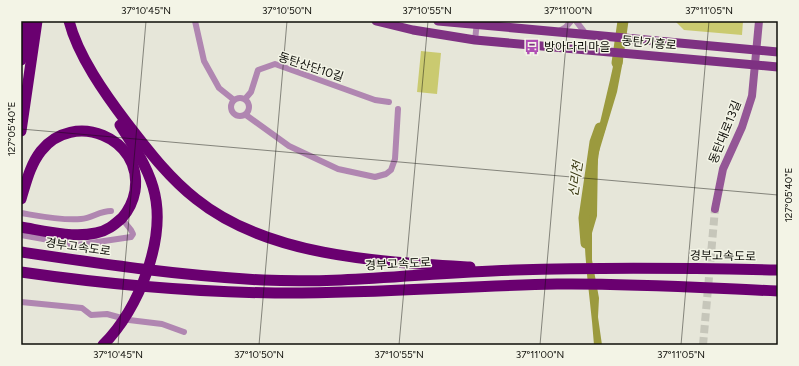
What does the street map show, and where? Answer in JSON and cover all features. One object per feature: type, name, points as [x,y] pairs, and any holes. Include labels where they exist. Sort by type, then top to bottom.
[{"type":"highway","points":[[21,60],[26,21]]},
{"type":"highway","points":[[21,131],[37,21]]},
{"type":"highway","points":[[69,21],[77,45],[147,172],[153,188],[156,218],[154,247],[138,293],[124,319],[105,343]]},
{"type":"highway","points":[[77,45],[113,104],[166,172],[197,200],[235,224],[272,239],[342,255],[431,265],[514,270]]},
{"type":"highway","points":[[21,227],[73,234],[96,233],[112,228],[127,213],[134,200],[136,183],[133,167],[123,148],[104,135],[86,131],[71,132],[50,141],[32,164],[22,196]]},
{"type":"highway","name":"경부고속도로","points":[[21,252],[158,271],[264,280],[376,279],[514,270],[636,267],[778,270]]},
{"type":"highway","points":[[21,272],[147,287],[245,292],[386,292],[558,284],[778,290]]},
{"type":"main road","name":"동탄기흥로","points":[[376,21],[413,30],[475,40],[778,67]]},
{"type":"main road","name":"동탄기흥로","points":[[438,21],[477,23],[556,33],[778,52]]},
{"type":"street","points":[[195,21],[204,61],[219,88],[234,100]]},
{"type":"street","points":[[556,33],[566,27],[571,21]]},
{"type":"street","points":[[576,21],[591,36]]},
{"type":"street","name":"동탄대로13길","points":[[715,209],[723,169],[750,106],[759,21]]},
{"type":"street","points":[[475,40],[477,23]]},
{"type":"street","name":"동탄산단10길","points":[[245,99],[251,92],[258,70],[275,64],[375,100],[389,102]]},
{"type":"street","points":[[239,98],[245,99],[250,107],[246,115],[240,117],[232,112],[231,106],[234,100],[239,98]]},
{"type":"street","points":[[246,115],[289,146],[338,169],[375,177],[386,174],[391,170],[395,159],[398,109]]},
{"type":"street","points":[[21,212],[73,220],[82,219],[104,211],[111,211]]},
{"type":"street","points":[[21,235],[77,245],[86,245],[131,237],[133,234],[123,220]]},
{"type":"street","points":[[21,302],[82,308],[91,315],[107,314],[129,320],[162,324],[184,332]]},
{"type":"shaded area","points":[[621,21],[627,21],[625,50],[617,92],[598,155],[597,216],[592,233],[592,260],[599,298],[598,317],[602,345],[594,345],[586,260],[584,226],[585,209],[596,138],[613,68]]},
{"type":"shaded area","points":[[675,21],[743,21],[742,35],[684,30]]},
{"type":"shaded area","points":[[421,51],[441,53],[437,94],[417,92]]},
{"type":"pier","points":[[619,25],[629,26],[625,60],[614,59]]},
{"type":"waterway","name":"신리천","points":[[617,63],[623,21]]},
{"type":"waterway","name":"신리천","points":[[586,243],[584,218],[595,142],[600,128]]},
{"type":"tunnel","points":[[703,345],[715,209]]},
{"type":"place","name":"방아다리마을","points":[[532,47]]}]
